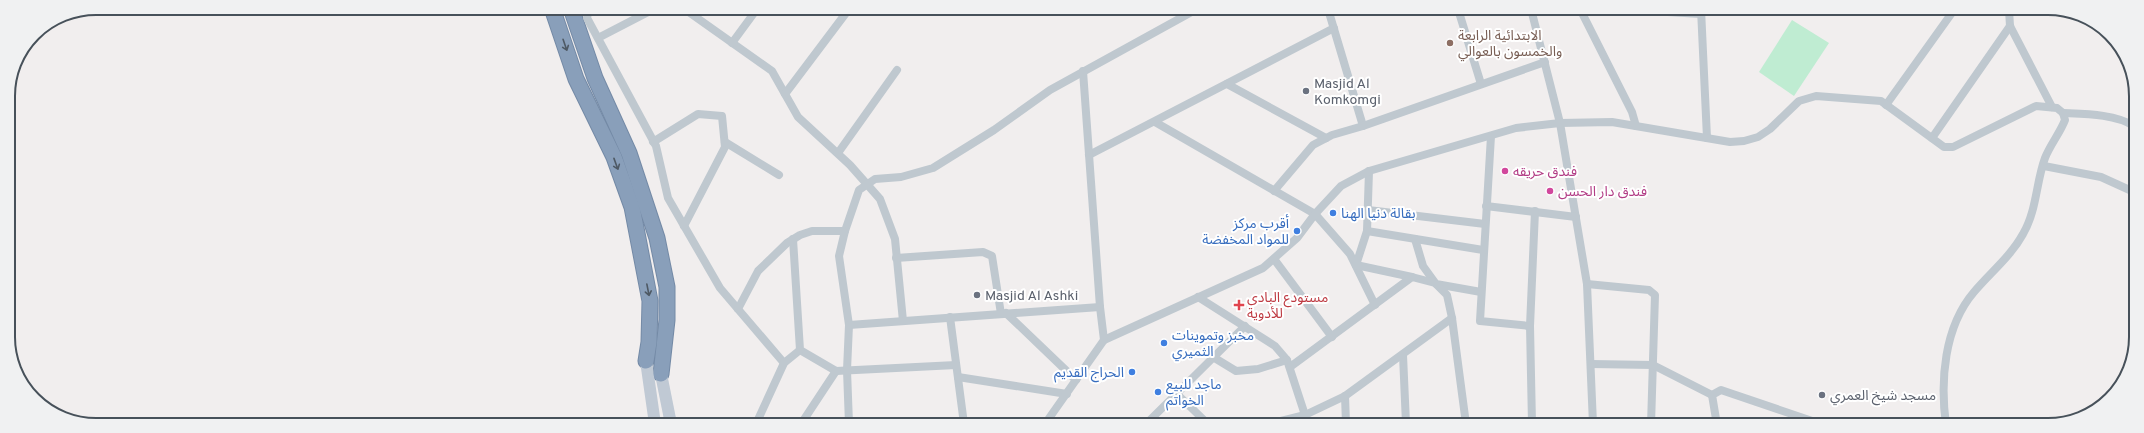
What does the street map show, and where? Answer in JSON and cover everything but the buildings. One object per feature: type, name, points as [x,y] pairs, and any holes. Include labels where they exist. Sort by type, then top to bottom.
[{"type":"highway","points":[[554,15],[576,79],[614,157],[632,208],[650,301],[649,342],[646,362]]},
{"type":"highway","points":[[573,15],[595,78],[629,153],[657,238],[667,288],[667,320],[661,374]]},
{"type":"street","points":[[587,15],[586,18],[653,142],[668,198],[720,288],[784,363]]},
{"type":"street","points":[[598,38],[642,15]]},
{"type":"street","points":[[693,15],[772,71],[798,118],[838,153],[880,199],[895,239],[903,321]]},
{"type":"street","points":[[732,44],[753,15]]},
{"type":"street","points":[[785,94],[844,15]]},
{"type":"street","points":[[849,418],[847,370],[849,325],[839,256],[845,231],[859,190],[875,179],[901,177],[933,168],[994,130],[1050,90],[1186,15]]},
{"type":"street","points":[[1330,15],[1363,126]]},
{"type":"street","points":[[1460,15],[1481,84]]},
{"type":"street","points":[[1533,15],[1560,123],[1588,284],[1593,418]]},
{"type":"street","points":[[1583,15],[1632,112],[1636,126]]},
{"type":"street","points":[[1701,15],[1707,138]]},
{"type":"street","points":[[1886,105],[1950,15]]},
{"type":"street","points":[[2010,15],[2010,26],[2052,107]]},
{"type":"street","points":[[1932,138],[2010,26]]},
{"type":"street","points":[[1089,155],[1334,28]]},
{"type":"street","points":[[1274,191],[1312,146],[1326,138],[1545,62]]},
{"type":"street","points":[[838,153],[897,70]]},
{"type":"street","points":[[1083,71],[1100,307],[1104,340]]},
{"type":"street","points":[[1227,84],[1326,138]]},
{"type":"street","points":[[1051,418],[1104,340],[1263,268],[1297,238],[1315,214],[1341,186],[1369,171],[1516,128],[1560,123],[1612,122],[1730,142],[1744,142],[1758,137],[1770,129],[1789,108],[1808,97],[1816,96],[1881,101],[1944,147],[1953,147],[2036,106],[2052,107],[2063,113],[2104,117],[2129,123]]},
{"type":"street","points":[[1945,418],[1942,399],[1947,353],[1959,315],[1973,293],[2011,252],[2024,233],[2033,208],[2046,158],[2065,120],[2063,113]]},
{"type":"street","points":[[653,142],[698,114],[722,116],[725,147],[684,226]]},
{"type":"street","points":[[1155,122],[1315,214],[1350,254],[1376,305]]},
{"type":"street","points":[[1490,136],[1480,321],[1530,326]]},
{"type":"street","points":[[725,142],[780,176]]},
{"type":"street","points":[[2044,166],[2101,177],[2129,190]]},
{"type":"street","points":[[1356,265],[1367,231],[1369,171]]},
{"type":"street","points":[[1486,206],[1535,211],[1576,218]]},
{"type":"street","points":[[1368,210],[1485,224]]},
{"type":"street","points":[[1532,418],[1530,326],[1535,211]]},
{"type":"street","points":[[738,309],[758,270],[793,240],[800,235],[812,232],[845,231]]},
{"type":"street","points":[[1367,231],[1483,250]]},
{"type":"street","points":[[1415,239],[1423,266],[1436,284],[1447,295],[1452,318],[1465,418]]},
{"type":"street","points":[[793,240],[800,350]]},
{"type":"street","points":[[896,258],[983,252],[989,253],[992,256],[1003,314],[1076,380]]},
{"type":"street","points":[[1274,259],[1332,337]]},
{"type":"street","points":[[1356,265],[1412,277],[1436,284],[1481,292]]},
{"type":"street","points":[[1213,358],[1236,371],[1289,364],[1332,337],[1412,277]]},
{"type":"street","points":[[1588,284],[1648,290],[1655,295],[1651,418]]},
{"type":"street","points":[[1198,297],[1275,346],[1289,364],[1305,418]]},
{"type":"street","points":[[849,325],[1100,307]]},
{"type":"street","points":[[950,317],[963,418]]},
{"type":"street","points":[[1293,418],[1305,415],[1345,396],[1452,318]]},
{"type":"street","points":[[1152,418],[1245,326]]},
{"type":"street","points":[[759,418],[784,363],[800,350]]},
{"type":"street","points":[[800,350],[836,371],[956,365]]},
{"type":"street","points":[[1403,355],[1406,418]]},
{"type":"street","points":[[646,362],[654,418]]},
{"type":"street","points":[[1591,364],[1654,365],[1712,395]]},
{"type":"street","points":[[805,418],[836,371]]},
{"type":"street","points":[[661,374],[670,418]]},
{"type":"street","points":[[958,377],[1067,394]]},
{"type":"street","points":[[1712,395],[1721,390],[1803,418]]},
{"type":"street","points":[[1176,393],[1202,418]]},
{"type":"street","points":[[1712,395],[1716,418]]},
{"type":"street","points":[[1345,396],[1346,418]]},
{"type":"green space","points":[[1792,20],[1829,43],[1794,96],[1759,72]]},
{"type":"place","name":"الابتدائية الرابعة والخمسون بالعوالي","points":[[1450,43]]},
{"type":"place","name":"Masjid Al Komkomgi","points":[[1306,91]]},
{"type":"place","name":"فندق حريقه","points":[[1505,171]]},
{"type":"place","name":"فندق دار الحسن","points":[[1550,191]]},
{"type":"place","name":"بقالة دنيا الهنا","points":[[1333,213]]},
{"type":"place","name":"أقرب مركز للمواد المخفضة","points":[[1297,231]]},
{"type":"place","name":"Masjid Al Ashki","points":[[977,295]]},
{"type":"place","name":"مستودع البادى للأدوية","points":[[1239,305]]},
{"type":"place","name":"مخبز وتموينات الثميري","points":[[1164,343]]},
{"type":"place","name":"الحراج القديم","points":[[1132,372]]},
{"type":"place","name":"ماجد للبيع الخواتم","points":[[1158,392]]},
{"type":"place","name":"مسجد شيخ العمري","points":[[1822,395]]}]
